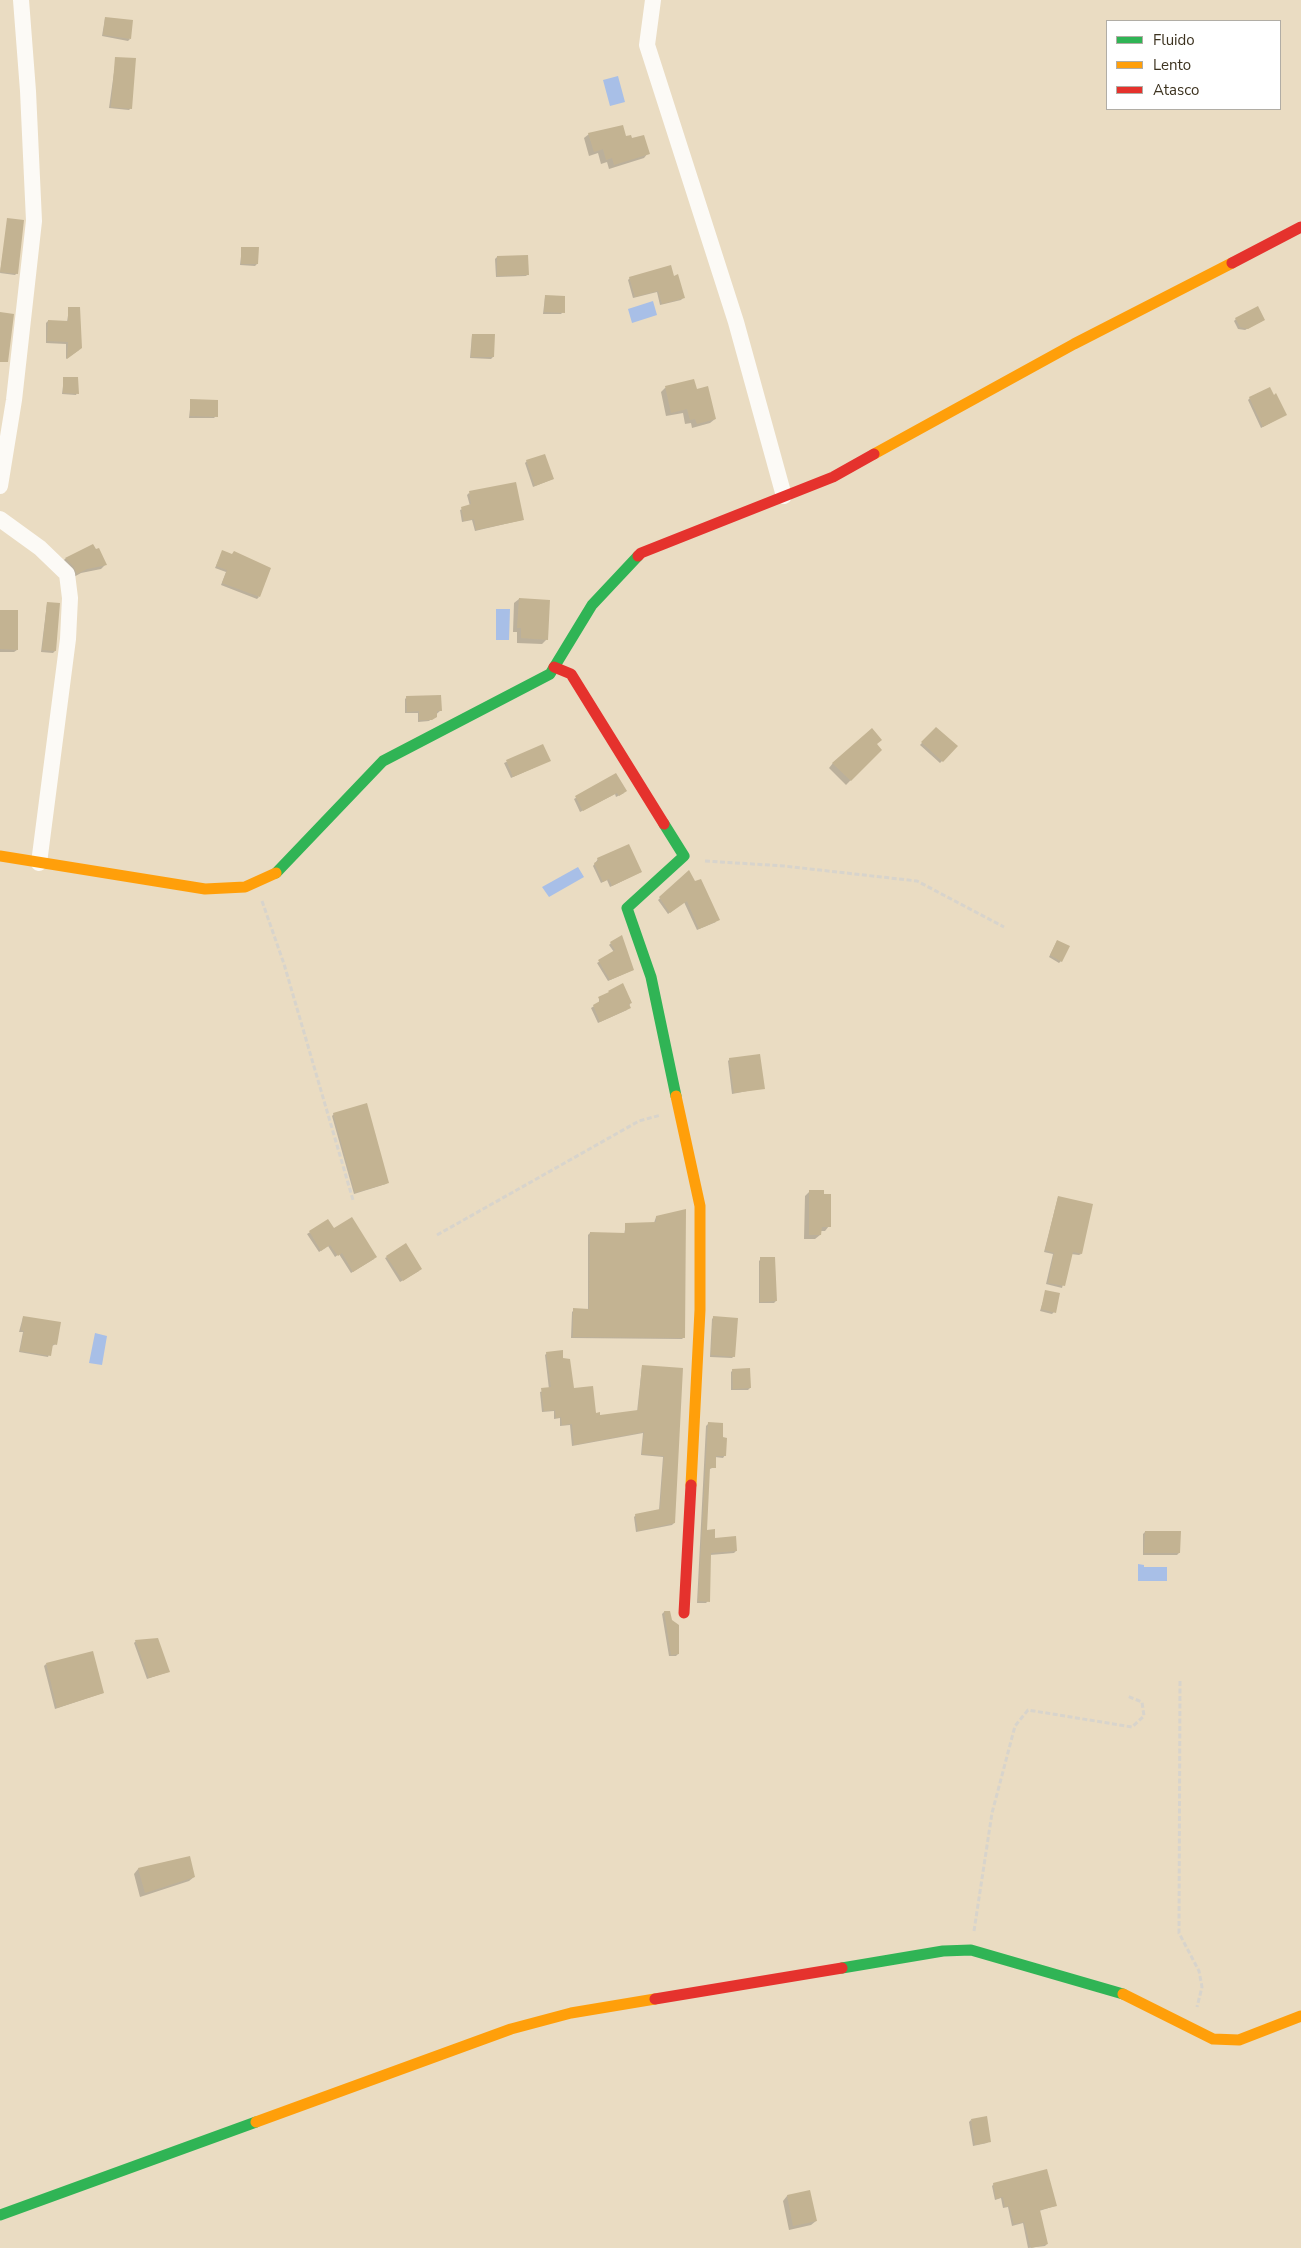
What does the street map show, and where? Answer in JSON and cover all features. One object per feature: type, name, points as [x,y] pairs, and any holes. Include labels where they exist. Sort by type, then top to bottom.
[{"type":"street","points":[[0,486],[14,400],[34,221],[28,91],[21,0]]},
{"type":"street","points":[[653,0],[647,45],[736,322],[784,496]]},
{"type":"street","points":[[0,856],[205,889],[245,887],[279,872],[383,761],[550,674],[592,606],[642,553],[833,477],[1074,344],[1301,227]]},
{"type":"street","points":[[0,519],[40,548],[67,574],[70,598],[68,639],[39,863]]},
{"type":"street","points":[[554,668],[571,674],[684,856],[627,908],[651,977],[700,1206],[700,1310],[684,1613]]},
{"type":"street","points":[[0,2215],[511,2029],[571,2013],[943,1951],[971,1950],[1118,1991],[1212,2039],[1239,2040],[1301,2016]]},
{"type":"path","points":[[705,861],[784,866],[917,881],[1004,926]]},
{"type":"path","points":[[256,883],[284,964],[353,1200]]},
{"type":"path","points":[[437,1235],[639,1121],[680,1110]]},
{"type":"path","points":[[1180,1681],[1180,1933],[1199,1972],[1202,1986],[1192,2030]]},
{"type":"path","points":[[971,1950],[992,1813],[1015,1726],[1028,1710],[1132,1727],[1144,1716],[1142,1702],[1127,1696]]},
{"type":"water","points":[[618,76],[625,102],[610,106],[603,80]]},
{"type":"water","points":[[653,301],[657,315],[632,323],[628,309]]},
{"type":"water","points":[[496,609],[510,609],[509,640],[496,640]]},
{"type":"water","points":[[578,867],[584,877],[549,897],[542,887]]},
{"type":"water","points":[[95,1333],[107,1336],[102,1365],[89,1363]]},
{"type":"water","points":[[1138,1564],[1144,1565],[1144,1567],[1167,1567],[1167,1581],[1138,1581]]},
{"type":"building","points":[[105,17],[133,20],[131,39],[103,35]]},
{"type":"building","points":[[115,57],[136,58],[132,109],[111,107]]},
{"type":"building","points":[[623,125],[626,136],[631,135],[632,138],[644,135],[650,154],[614,165],[612,158],[606,160],[603,149],[594,152],[588,133]]},
{"type":"building","points":[[7,218],[24,220],[18,274],[0,272]]},
{"type":"building","points":[[241,247],[259,247],[258,264],[241,264]]},
{"type":"building","points":[[528,255],[529,275],[497,276],[497,256]]},
{"type":"building","points":[[671,265],[674,276],[678,274],[685,298],[662,304],[658,291],[635,297],[629,277]]},
{"type":"building","points":[[545,295],[565,296],[565,313],[544,312]]},
{"type":"building","points":[[1258,306],[1265,320],[1248,329],[1240,327],[1235,318]]},
{"type":"building","points":[[68,307],[80,307],[82,348],[67,359],[68,342],[47,341],[48,320],[68,321]]},
{"type":"building","points":[[0,312],[14,314],[8,362],[0,362]]},
{"type":"building","points":[[472,334],[495,334],[494,357],[471,357]]},
{"type":"building","points":[[63,377],[78,377],[79,394],[63,393]]},
{"type":"building","points":[[694,379],[697,389],[708,386],[716,419],[697,424],[695,419],[690,420],[687,409],[671,413],[665,386]]},
{"type":"building","points":[[1270,387],[1274,395],[1276,393],[1287,415],[1263,427],[1249,397]]},
{"type":"building","points":[[190,399],[218,400],[218,417],[190,416]]},
{"type":"building","points":[[545,454],[554,479],[535,486],[526,460]]},
{"type":"building","points":[[516,482],[524,520],[476,530],[474,519],[464,521],[461,507],[471,504],[469,491]]},
{"type":"building","points":[[93,544],[96,549],[99,548],[107,565],[87,569],[77,574],[74,567],[65,558]]},
{"type":"building","points":[[222,550],[232,554],[234,551],[271,568],[260,597],[222,583],[227,570],[216,566]]},
{"type":"building","points":[[519,598],[550,600],[548,640],[521,638],[521,628],[517,628]]},
{"type":"building","points":[[47,602],[60,603],[56,651],[42,650]]},
{"type":"building","points":[[0,610],[18,610],[18,650],[0,649]]},
{"type":"building","points":[[441,695],[442,711],[437,711],[437,717],[432,720],[419,720],[419,711],[407,712],[406,696]]},
{"type":"building","points":[[936,727],[958,746],[943,762],[921,742]]},
{"type":"building","points":[[872,728],[882,740],[877,744],[882,750],[851,781],[832,763]]},
{"type":"building","points":[[543,744],[551,761],[513,777],[506,760]]},
{"type":"building","points":[[616,773],[627,791],[619,796],[617,793],[583,811],[575,796]]},
{"type":"building","points":[[629,844],[642,872],[612,886],[609,879],[603,882],[594,863],[598,861],[597,858]]},
{"type":"building","points":[[689,870],[695,881],[701,879],[720,920],[699,929],[687,901],[670,913],[659,897]]},
{"type":"building","points":[[622,935],[634,970],[610,980],[598,960],[615,950],[610,942]]},
{"type":"building","points":[[1057,940],[1070,946],[1062,962],[1050,955]]},
{"type":"building","points":[[623,983],[632,1003],[629,1004],[631,1008],[600,1022],[593,1005],[600,1001],[598,997]]},
{"type":"building","points":[[760,1054],[765,1089],[734,1093],[729,1058]]},
{"type":"building","points":[[367,1103],[389,1183],[355,1193],[333,1113]]},
{"type":"building","points":[[809,1190],[824,1190],[824,1194],[831,1194],[831,1227],[822,1227],[821,1235],[809,1235]]},
{"type":"building","points":[[1058,1196],[1093,1204],[1082,1254],[1073,1252],[1065,1286],[1048,1283],[1054,1253],[1045,1250]]},
{"type":"building","points":[[686,1209],[685,1338],[573,1337],[573,1308],[589,1309],[590,1232],[625,1233],[625,1223],[656,1222],[656,1216]]},
{"type":"building","points":[[352,1217],[377,1257],[353,1272],[342,1253],[338,1256],[330,1245],[321,1251],[309,1231],[328,1219],[334,1228]]},
{"type":"building","points":[[406,1243],[422,1269],[403,1281],[386,1256]]},
{"type":"building","points":[[760,1257],[775,1257],[777,1301],[760,1302]]},
{"type":"building","points":[[1045,1290],[1060,1293],[1056,1313],[1041,1309]]},
{"type":"building","points":[[23,1316],[61,1322],[57,1345],[53,1344],[51,1356],[20,1351],[24,1331],[21,1330]]},
{"type":"building","points":[[713,1316],[738,1318],[735,1357],[711,1355]]},
{"type":"building","points":[[563,1350],[563,1358],[570,1359],[574,1388],[593,1386],[596,1413],[600,1412],[600,1415],[638,1410],[642,1365],[683,1368],[675,1523],[638,1531],[635,1514],[660,1509],[664,1456],[642,1454],[644,1432],[574,1445],[572,1424],[562,1425],[561,1417],[556,1418],[555,1410],[544,1411],[541,1388],[551,1387],[546,1352]]},
{"type":"building","points":[[750,1368],[751,1388],[733,1389],[732,1369]]},
{"type":"building","points":[[708,1422],[723,1423],[723,1437],[727,1438],[726,1456],[716,1456],[716,1468],[710,1468],[707,1530],[715,1529],[715,1538],[736,1536],[737,1551],[711,1553],[710,1602],[698,1601]]},
{"type":"building","points":[[1145,1531],[1181,1531],[1180,1553],[1144,1553]]},
{"type":"building","points":[[664,1611],[670,1611],[672,1620],[679,1625],[679,1654],[671,1655]]},
{"type":"building","points":[[158,1638],[170,1672],[149,1678],[135,1640]]},
{"type":"building","points":[[93,1651],[104,1693],[57,1708],[46,1663]]},
{"type":"building","points":[[190,1856],[195,1877],[145,1893],[138,1868]]},
{"type":"building","points":[[987,2116],[991,2142],[975,2145],[971,2119]]},
{"type":"building","points":[[1047,2169],[1057,2206],[1040,2210],[1048,2244],[1031,2248],[1024,2222],[1014,2224],[1009,2206],[1005,2207],[1003,2197],[996,2199],[993,2183]]},
{"type":"building","points":[[810,2190],[817,2221],[793,2226],[787,2195]]},
{"type":"traffic: fast","points":[[276,873],[383,761],[550,674],[592,605],[638,556]]},
{"type":"traffic: fast","points":[[664,824],[684,856],[627,908],[651,977],[676,1096]]},
{"type":"traffic: fast","points":[[842,1968],[943,1951],[971,1950],[1123,1994]]},
{"type":"traffic: fast","points":[[0,2215],[256,2122]]},
{"type":"traffic: slow","points":[[874,454],[1074,344],[1232,263]]},
{"type":"traffic: slow","points":[[0,856],[205,889],[245,887],[276,873]]},
{"type":"traffic: slow","points":[[676,1096],[700,1206],[700,1310],[691,1485]]},
{"type":"traffic: slow","points":[[1123,1994],[1213,2039],[1239,2040],[1301,2016]]},
{"type":"traffic: slow","points":[[256,2122],[511,2029],[571,2013],[655,1999]]},
{"type":"traffic: jam","points":[[1232,263],[1301,227]]},
{"type":"traffic: jam","points":[[638,556],[641,553],[833,477],[874,454]]},
{"type":"traffic: jam","points":[[554,667],[571,674],[664,824]]},
{"type":"traffic: jam","points":[[684,1613],[691,1485]]},
{"type":"traffic: jam","points":[[655,1999],[842,1968]]}]
